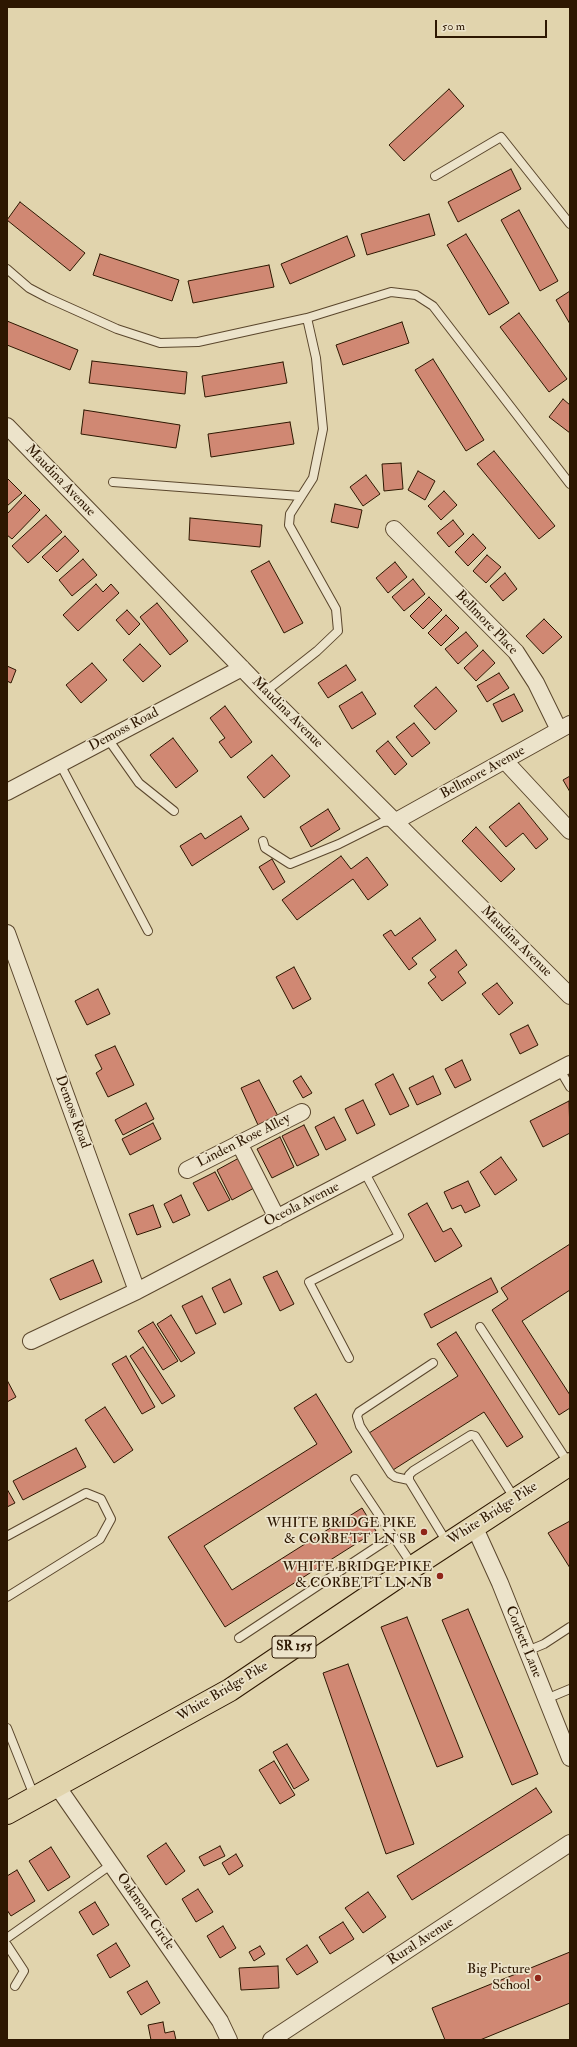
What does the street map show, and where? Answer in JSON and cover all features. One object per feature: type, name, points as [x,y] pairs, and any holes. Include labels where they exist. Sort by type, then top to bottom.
[{"type":"main road","name":"White Bridge Pike","points":[[7,1813],[230,1690],[474,1526],[570,1464]]},
{"type":"street","name":"Maudina Avenue","points":[[7,426],[265,692],[570,996]]},
{"type":"street","name":"Bellmore Place","points":[[394,529],[516,652],[564,727]]},
{"type":"street","name":"Demoss Road","points":[[7,792],[242,668]]},
{"type":"street","name":"Bellmore Avenue","points":[[396,821],[564,727]]},
{"type":"street","points":[[505,761],[570,831]]},
{"type":"street","name":"Demoss Road","points":[[7,933],[137,1291]]},
{"type":"street","name":"Oceola Avenue","points":[[31,1341],[137,1291],[565,1067]]},
{"type":"street","name":"Linden Rose Alley","points":[[187,1170],[302,1112]]},
{"type":"street","points":[[239,1143],[277,1218]]},
{"type":"street","name":"Corbett Lane","points":[[474,1526],[570,1758]]},
{"type":"street","name":"Oakmont Circle","points":[[57,1786],[220,2021],[229,2040]]},
{"type":"street","name":"Rural Avenue","points":[[271,2040],[570,1843]]},
{"type":"lane","points":[[435,176],[501,137],[570,224]]},
{"type":"lane","points":[[7,269],[28,288],[48,298],[117,329],[160,343],[198,342],[307,318],[391,292],[416,295],[433,306],[570,484]]},
{"type":"lane","points":[[265,692],[317,651],[338,631],[336,609],[289,525],[290,514],[300,496],[313,478],[323,429],[316,358],[307,318]]},
{"type":"lane","points":[[113,482],[300,496]]},
{"type":"lane","points":[[108,739],[139,782],[174,811]]},
{"type":"lane","points":[[60,764],[148,930]]},
{"type":"lane","points":[[262,841],[265,848],[290,864],[339,844],[383,822],[396,821]]},
{"type":"lane","points":[[565,1067],[570,1087]]},
{"type":"lane","points":[[349,1358],[309,1282],[399,1236],[365,1173]]},
{"type":"lane","points":[[480,1327],[570,1464]]},
{"type":"lane","points":[[409,1480],[395,1477],[391,1474],[360,1426],[357,1416],[359,1412],[433,1363]]},
{"type":"lane","points":[[448,1544],[409,1480],[409,1475],[414,1471],[471,1435],[475,1436],[515,1500]]},
{"type":"lane","points":[[355,1479],[414,1566]]},
{"type":"lane","points":[[7,1536],[86,1493],[101,1499],[111,1519],[100,1539],[7,1597]]},
{"type":"lane","points":[[239,1638],[393,1536]]},
{"type":"lane","points":[[527,1651],[544,1644],[570,1627]]},
{"type":"lane","points":[[546,1699],[570,1689]]},
{"type":"lane","points":[[7,1728],[35,1798]]},
{"type":"lane","points":[[7,1938],[112,1864]]},
{"type":"lane","points":[[7,1945],[24,1971],[16,1986]]},
{"type":"building","points":[[449,89],[464,106],[404,161],[389,145]]},
{"type":"building","points":[[511,169],[521,189],[458,222],[448,202]]},
{"type":"building","points":[[20,202],[85,253],[70,271],[7,220]]},
{"type":"building","points":[[519,210],[558,281],[540,291],[501,220]]},
{"type":"building","points":[[429,214],[435,235],[367,255],[361,234]]},
{"type":"building","points":[[466,234],[509,303],[489,315],[447,245]]},
{"type":"building","points":[[347,236],[355,256],[290,284],[281,264]]},
{"type":"building","points":[[100,254],[179,280],[172,301],[93,275]]},
{"type":"building","points":[[269,265],[274,287],[193,303],[188,281]]},
{"type":"building","points":[[570,291],[570,324],[556,300]]},
{"type":"building","points":[[519,313],[567,379],[549,392],[500,327]]},
{"type":"building","points":[[7,321],[78,350],[70,370],[7,345]]},
{"type":"building","points":[[402,322],[409,343],[343,365],[336,345]]},
{"type":"building","points":[[433,359],[484,440],[466,451],[415,370]]},
{"type":"building","points":[[92,361],[187,372],[185,394],[89,383]]},
{"type":"building","points":[[283,362],[287,383],[205,397],[202,376]]},
{"type":"building","points":[[563,399],[570,405],[570,433],[549,417]]},
{"type":"building","points":[[84,410],[180,425],[176,448],[81,434]]},
{"type":"building","points":[[290,422],[294,444],[211,457],[208,434]]},
{"type":"building","points":[[494,451],[555,526],[539,539],[477,464]]},
{"type":"building","points":[[401,463],[403,489],[384,491],[382,464]]},
{"type":"building","points":[[418,471],[435,481],[425,500],[408,490]]},
{"type":"building","points":[[366,475],[380,494],[363,506],[350,487]]},
{"type":"building","points":[[7,478],[22,493],[7,506]]},
{"type":"building","points":[[444,491],[457,505],[441,520],[428,506]]},
{"type":"building","points":[[25,495],[40,510],[12,539],[7,535],[7,514]]},
{"type":"building","points":[[335,504],[362,510],[358,528],[331,522]]},
{"type":"building","points":[[46,515],[62,532],[28,563],[12,546]]},
{"type":"building","points":[[190,518],[262,525],[260,547],[189,540]]},
{"type":"building","points":[[453,520],[464,534],[449,547],[437,533]]},
{"type":"building","points":[[473,534],[486,548],[468,566],[455,552]]},
{"type":"building","points":[[65,536],[79,551],[57,572],[42,557]]},
{"type":"building","points":[[487,555],[501,567],[486,583],[473,571]]},
{"type":"building","points":[[83,559],[97,575],[72,596],[59,580]]},
{"type":"building","points":[[269,561],[303,623],[284,633],[251,571]]},
{"type":"building","points":[[395,562],[407,577],[388,593],[376,578]]},
{"type":"building","points":[[505,573],[517,589],[503,601],[490,586]]},
{"type":"building","points":[[413,579],[425,594],[404,611],[392,597]]},
{"type":"building","points":[[96,584],[103,592],[111,584],[119,593],[78,631],[63,615]]},
{"type":"building","points":[[429,597],[442,610],[423,629],[410,616]]},
{"type":"building","points":[[157,603],[188,641],[170,655],[140,617]]},
{"type":"building","points":[[127,610],[140,624],[129,635],[116,620]]},
{"type":"building","points":[[446,615],[459,628],[441,646],[428,633]]},
{"type":"building","points":[[544,619],[562,637],[543,654],[526,636]]},
{"type":"building","points":[[466,632],[478,646],[458,664],[445,649]]},
{"type":"building","points":[[140,644],[161,666],[143,682],[123,660]]},
{"type":"building","points":[[483,650],[495,663],[476,681],[464,668]]},
{"type":"building","points":[[92,663],[107,680],[81,703],[66,685]]},
{"type":"building","points":[[346,665],[356,680],[328,698],[318,683]]},
{"type":"building","points":[[7,666],[16,670],[11,683],[7,681]]},
{"type":"building","points":[[499,673],[509,688],[487,702],[477,686]]},
{"type":"building","points":[[436,687],[457,711],[435,730],[414,706]]},
{"type":"building","points":[[362,692],[376,714],[352,729],[339,706]]},
{"type":"building","points":[[514,694],[523,711],[502,722],[493,704]]},
{"type":"building","points":[[225,706],[252,742],[231,758],[219,742],[225,738],[210,718]]},
{"type":"building","points":[[414,723],[430,743],[412,757],[396,737]]},
{"type":"building","points":[[173,738],[198,771],[176,788],[150,755]]},
{"type":"building","points":[[388,741],[407,764],[395,775],[376,751]]},
{"type":"building","points":[[272,755],[290,776],[264,798],[247,777]]},
{"type":"building","points":[[570,776],[570,792],[563,780]]},
{"type":"building","points":[[519,803],[548,839],[536,849],[523,833],[506,847],[489,827]]},
{"type":"building","points":[[328,809],[340,829],[311,847],[300,827]]},
{"type":"building","points":[[241,816],[249,829],[192,866],[180,846],[201,833],[205,839]]},
{"type":"building","points":[[476,827],[515,869],[501,882],[462,841]]},
{"type":"building","points":[[341,856],[351,869],[367,857],[388,885],[368,900],[353,879],[297,920],[282,900]]},
{"type":"building","points":[[272,859],[285,882],[273,890],[259,867]]},
{"type":"building","points":[[420,918],[436,940],[412,958],[417,964],[409,970],[383,935],[391,930],[395,936]]},
{"type":"building","points":[[456,950],[467,965],[458,972],[466,983],[442,1001],[428,983],[436,977],[430,970]]},
{"type":"building","points":[[294,967],[311,999],[293,1009],[276,977]]},
{"type":"building","points":[[497,983],[513,1003],[499,1015],[482,994]]},
{"type":"building","points":[[98,989],[110,1014],[87,1025],[75,1001]]},
{"type":"building","points":[[528,1025],[538,1045],[520,1054],[510,1034]]},
{"type":"building","points":[[115,1046],[134,1085],[108,1097],[96,1073],[102,1069],[95,1055]]},
{"type":"building","points":[[462,1060],[471,1080],[455,1088],[445,1069]]},
{"type":"building","points":[[393,1074],[409,1106],[390,1115],[375,1084]]},
{"type":"building","points":[[301,1076],[312,1093],[303,1098],[293,1081]]},
{"type":"building","points":[[433,1076],[441,1094],[417,1105],[409,1088]]},
{"type":"building","points":[[259,1080],[278,1116],[258,1125],[241,1088]]},
{"type":"building","points":[[363,1100],[375,1125],[357,1134],[345,1109]]},
{"type":"building","points":[[569,1101],[570,1133],[543,1147],[530,1121]]},
{"type":"building","points":[[146,1103],[154,1119],[123,1135],[115,1120]]},
{"type":"building","points":[[334,1117],[346,1140],[326,1150],[315,1127]]},
{"type":"building","points":[[153,1123],[161,1139],[130,1155],[122,1139]]},
{"type":"building","points":[[304,1125],[319,1155],[297,1166],[282,1136]]},
{"type":"building","points":[[280,1137],[294,1167],[272,1178],[257,1149]]},
{"type":"building","points":[[501,1157],[517,1180],[495,1195],[480,1172]]},
{"type":"building","points":[[239,1158],[254,1188],[232,1200],[217,1170]]},
{"type":"building","points":[[215,1172],[230,1200],[208,1211],[193,1183]]},
{"type":"building","points":[[468,1181],[480,1206],[465,1213],[461,1205],[452,1209],[444,1192]]},
{"type":"building","points":[[181,1195],[190,1215],[173,1223],[164,1204]]},
{"type":"building","points":[[427,1203],[443,1232],[451,1228],[462,1246],[435,1262],[408,1214]]},
{"type":"building","points":[[153,1205],[161,1227],[137,1235],[129,1214]]},
{"type":"building","points":[[570,1244],[570,1290],[522,1321],[570,1395],[570,1408],[559,1415],[492,1310],[508,1299],[501,1288]]},
{"type":"building","points":[[93,1260],[102,1282],[60,1300],[50,1279]]},
{"type":"building","points":[[277,1271],[294,1304],[280,1311],[263,1277]]},
{"type":"building","points":[[491,1278],[498,1292],[431,1328],[424,1314]]},
{"type":"building","points":[[230,1279],[242,1304],[224,1313],[212,1288]]},
{"type":"building","points":[[202,1296],[216,1324],[196,1334],[182,1306]]},
{"type":"building","points":[[171,1315],[195,1353],[181,1362],[157,1324]]},
{"type":"building","points":[[153,1322],[178,1361],[163,1370],[138,1331]]},
{"type":"building","points":[[456,1332],[523,1437],[507,1447],[484,1412],[393,1470],[369,1433],[458,1376],[437,1344]]},
{"type":"building","points":[[143,1347],[175,1396],[162,1404],[130,1356]]},
{"type":"building","points":[[126,1356],[155,1407],[142,1414],[112,1364]]},
{"type":"building","points":[[7,1380],[16,1397],[7,1402]]},
{"type":"building","points":[[316,1394],[352,1452],[204,1546],[232,1590],[362,1508],[376,1531],[225,1627],[168,1537],[317,1444],[294,1408]]},
{"type":"building","points":[[105,1407],[133,1450],[114,1463],[85,1420]]},
{"type":"building","points":[[76,1448],[86,1467],[23,1500],[13,1481]]},
{"type":"building","points":[[7,1489],[15,1503],[7,1507]]},
{"type":"building","points":[[570,1521],[570,1568],[548,1533]]},
{"type":"building","points":[[468,1609],[538,1774],[512,1785],[442,1620]]},
{"type":"building","points":[[407,1617],[463,1757],[437,1767],[381,1627]]},
{"type":"building","points":[[348,1664],[414,1844],[386,1854],[323,1673]]},
{"type":"building","points":[[287,1744],[309,1780],[294,1789],[273,1752]]},
{"type":"building","points":[[274,1761],[295,1795],[280,1804],[259,1770]]},
{"type":"building","points":[[536,1788],[552,1812],[412,1900],[397,1876]]},
{"type":"building","points":[[166,1843],[185,1871],[166,1885],[147,1856]]},
{"type":"building","points":[[220,1846],[225,1856],[204,1866],[199,1857]]},
{"type":"building","points":[[51,1847],[70,1877],[48,1891],[29,1861]]},
{"type":"building","points":[[236,1854],[243,1866],[229,1875],[222,1863]]},
{"type":"building","points":[[17,1870],[35,1901],[11,1916],[7,1910],[7,1876]]},
{"type":"building","points":[[198,1889],[213,1912],[196,1922],[182,1899]]},
{"type":"building","points":[[368,1892],[386,1917],[363,1933],[345,1908]]},
{"type":"building","points":[[95,1902],[109,1925],[93,1935],[79,1912]]},
{"type":"building","points":[[343,1922],[354,1939],[330,1954],[319,1937]]},
{"type":"building","points":[[223,1926],[236,1948],[220,1958],[207,1936]]},
{"type":"building","points":[[116,1943],[130,1966],[110,1978],[97,1955]]},
{"type":"building","points":[[307,1945],[318,1962],[297,1975],[286,1959]]},
{"type":"building","points":[[260,1946],[265,1954],[254,1961],[249,1952]]},
{"type":"building","name":"Big Picture School","points":[[570,1952],[570,2003],[480,2040],[445,2040],[432,2008]]},
{"type":"building","points":[[278,1966],[279,1988],[241,1990],[239,1968]]},
{"type":"building","points":[[147,1981],[160,2003],[141,2015],[127,1992]]},
{"type":"building","points":[[163,2022],[165,2033],[174,2031],[176,2040],[151,2040],[148,2025]]},
{"type":"place","name":"WHITE BRIDGE PIKE & CORBETT LN SB","points":[[424,1532]]},
{"type":"place","name":"WHITE BRIDGE PIKE & CORBETT LN NB","points":[[440,1576]]},
{"type":"place","name":"Big Picture School","points":[[538,1978]]}]
